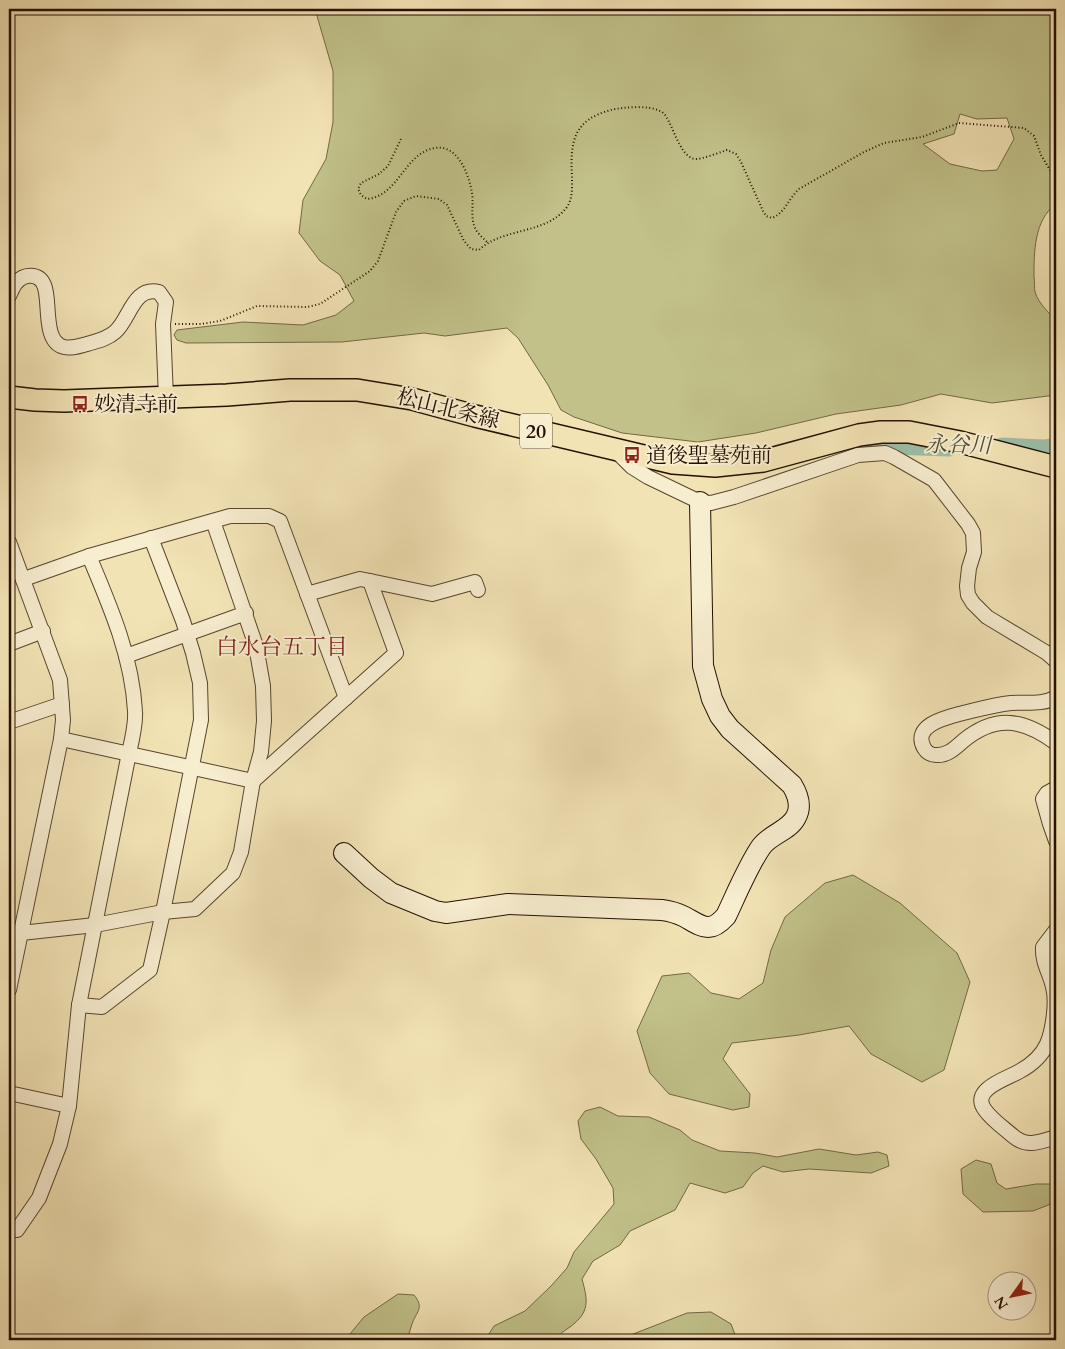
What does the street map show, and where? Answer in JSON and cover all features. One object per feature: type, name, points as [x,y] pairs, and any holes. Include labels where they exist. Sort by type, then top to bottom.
[{"type":"main road","name":"松山北条線","points":[[9,397],[64,401],[166,398],[290,390],[357,390],[412,400],[615,450],[673,463],[696,466],[740,464],[786,456],[859,435],[881,432],[909,432],[960,442],[1056,467]]},
{"type":"street","points":[[9,296],[16,283],[22,277],[32,275],[40,278],[45,285],[50,329],[54,339],[62,347],[74,348],[103,340],[116,332],[134,302],[142,294],[151,290],[159,292],[166,302],[163,324],[166,398]]},
{"type":"street","points":[[615,450],[632,466],[648,477],[700,502],[723,501],[858,455],[885,453],[894,457],[934,480],[968,524],[974,543],[974,552],[968,568],[967,586],[968,595],[972,603],[987,617],[1047,653],[1056,661]]},
{"type":"street","points":[[344,853],[371,878],[391,893],[435,911],[446,913],[508,904],[538,904],[662,910],[672,912],[703,927],[711,928],[720,923],[726,916],[762,845],[796,819],[800,808],[798,796],[792,784],[730,729],[720,716],[712,700],[703,666],[700,502]]},
{"type":"street","points":[[24,580],[89,556],[230,516],[269,516],[280,521],[346,698]]},
{"type":"street","points":[[15,933],[95,925],[163,912],[195,909],[233,873],[241,852],[253,781],[261,752],[264,721],[263,686],[256,646],[246,613],[213,521]]},
{"type":"street","points":[[80,1005],[102,1007],[150,970],[201,720],[200,684],[187,634],[151,538]]},
{"type":"street","points":[[9,542],[13,562],[24,580],[60,680],[63,720],[15,933],[9,990]]},
{"type":"street","points":[[9,1225],[17,1230],[39,1198],[60,1144],[69,1106],[80,1005],[130,753],[136,713],[130,670],[118,626],[89,556]]},
{"type":"street","points":[[306,594],[360,579],[432,594],[475,582],[478,590]]},
{"type":"street","points":[[253,781],[396,653],[370,581]]},
{"type":"street","points":[[126,656],[246,613]]},
{"type":"street","points":[[9,644],[43,631]]},
{"type":"street","points":[[1056,697],[1044,702],[984,708],[932,723],[922,735],[922,743],[925,750],[931,755],[939,756],[947,753],[990,724],[1013,722],[1035,729],[1056,743]]},
{"type":"street","points":[[9,722],[62,704]]},
{"type":"street","points":[[60,739],[253,781]]},
{"type":"street","points":[[1056,788],[1047,793],[1043,799],[1056,841]]},
{"type":"street","points":[[1056,930],[1046,941],[1042,954],[1055,997],[1047,1044],[1042,1053],[1028,1066],[1020,1072],[1000,1080],[987,1090],[981,1104],[985,1111],[1016,1138],[1025,1143],[1031,1144],[1056,1137]]},
{"type":"street","points":[[9,1093],[69,1106]]},
{"type":"path","points":[[163,324],[201,324],[220,321],[257,306],[307,307],[320,304],[370,271],[378,261],[396,212],[404,201],[416,196],[439,199],[447,205],[464,241],[471,249],[480,250],[487,242],[533,228],[553,219],[567,206],[572,192],[572,149],[575,134],[584,122],[602,112],[619,108],[635,107],[660,110],[666,115],[688,157],[696,159],[727,150],[736,154],[763,211],[766,216],[772,218],[778,216],[799,189],[864,152],[884,143],[922,137],[959,123],[1024,128],[1034,136],[1041,154],[1056,177]]},
{"type":"path","points":[[401,139],[388,166],[379,174],[361,183],[358,189],[361,195],[367,199],[373,199],[381,194],[395,184],[409,163],[425,150],[437,147],[450,149],[459,159],[469,181],[472,194],[472,218],[476,230],[487,242]]},
{"type":"green space","points":[[315,9],[1056,9],[1056,204],[1043,219],[1039,228],[1035,247],[1034,277],[1035,290],[1039,300],[1056,320],[1056,395],[992,403],[941,394],[901,405],[836,414],[756,433],[698,442],[622,433],[574,417],[561,410],[548,385],[518,338],[507,328],[445,336],[424,333],[342,342],[186,343],[177,340],[174,335],[177,330],[243,322],[303,325],[336,315],[354,301],[340,275],[320,261],[299,233],[303,200],[326,159],[333,122],[333,71]],"holes":[[[960,114],[977,119],[1007,118],[1014,139],[997,170],[982,171],[950,164],[923,144],[954,134]]]},
{"type":"green space","points":[[853,875],[900,903],[957,953],[970,982],[944,1070],[922,1082],[871,1054],[849,1026],[799,1035],[732,1043],[723,1059],[750,1094],[749,1107],[733,1110],[669,1094],[650,1073],[637,1031],[662,976],[689,973],[711,993],[739,999],[763,983],[771,950],[785,917],[825,883]]},
{"type":"green space","points":[[600,1107],[618,1116],[649,1117],[680,1130],[692,1140],[720,1151],[755,1153],[777,1157],[819,1149],[856,1155],[878,1152],[887,1155],[889,1166],[871,1173],[809,1169],[783,1172],[763,1166],[753,1173],[743,1187],[725,1193],[690,1183],[675,1210],[630,1231],[620,1245],[593,1261],[582,1279],[586,1300],[584,1311],[577,1322],[556,1340],[485,1340],[494,1326],[525,1311],[551,1286],[567,1268],[574,1252],[614,1204],[613,1188],[596,1159],[581,1139],[578,1121],[585,1111]]},
{"type":"green space","points":[[976,1160],[991,1164],[997,1183],[1006,1189],[1036,1184],[1056,1184],[1056,1202],[1033,1211],[983,1212],[963,1194],[961,1169]]},
{"type":"green space","points":[[398,1294],[414,1295],[419,1303],[419,1310],[407,1340],[345,1340],[364,1317]]},
{"type":"green space","points":[[711,1312],[731,1324],[737,1340],[618,1340],[687,1313]]},
{"type":"waterway","name":"永谷川","points":[[860,443],[949,446]]},
{"type":"waterway","name":"永谷川","points":[[1002,448],[1044,450],[1056,448]]},
{"type":"place","name":"妙清寺前","points":[[80,404]]},
{"type":"place","name":"道後聖墓苑前","points":[[632,455]]},
{"type":"district","name":"白水台五丁目","points":[[282,647]]}]
